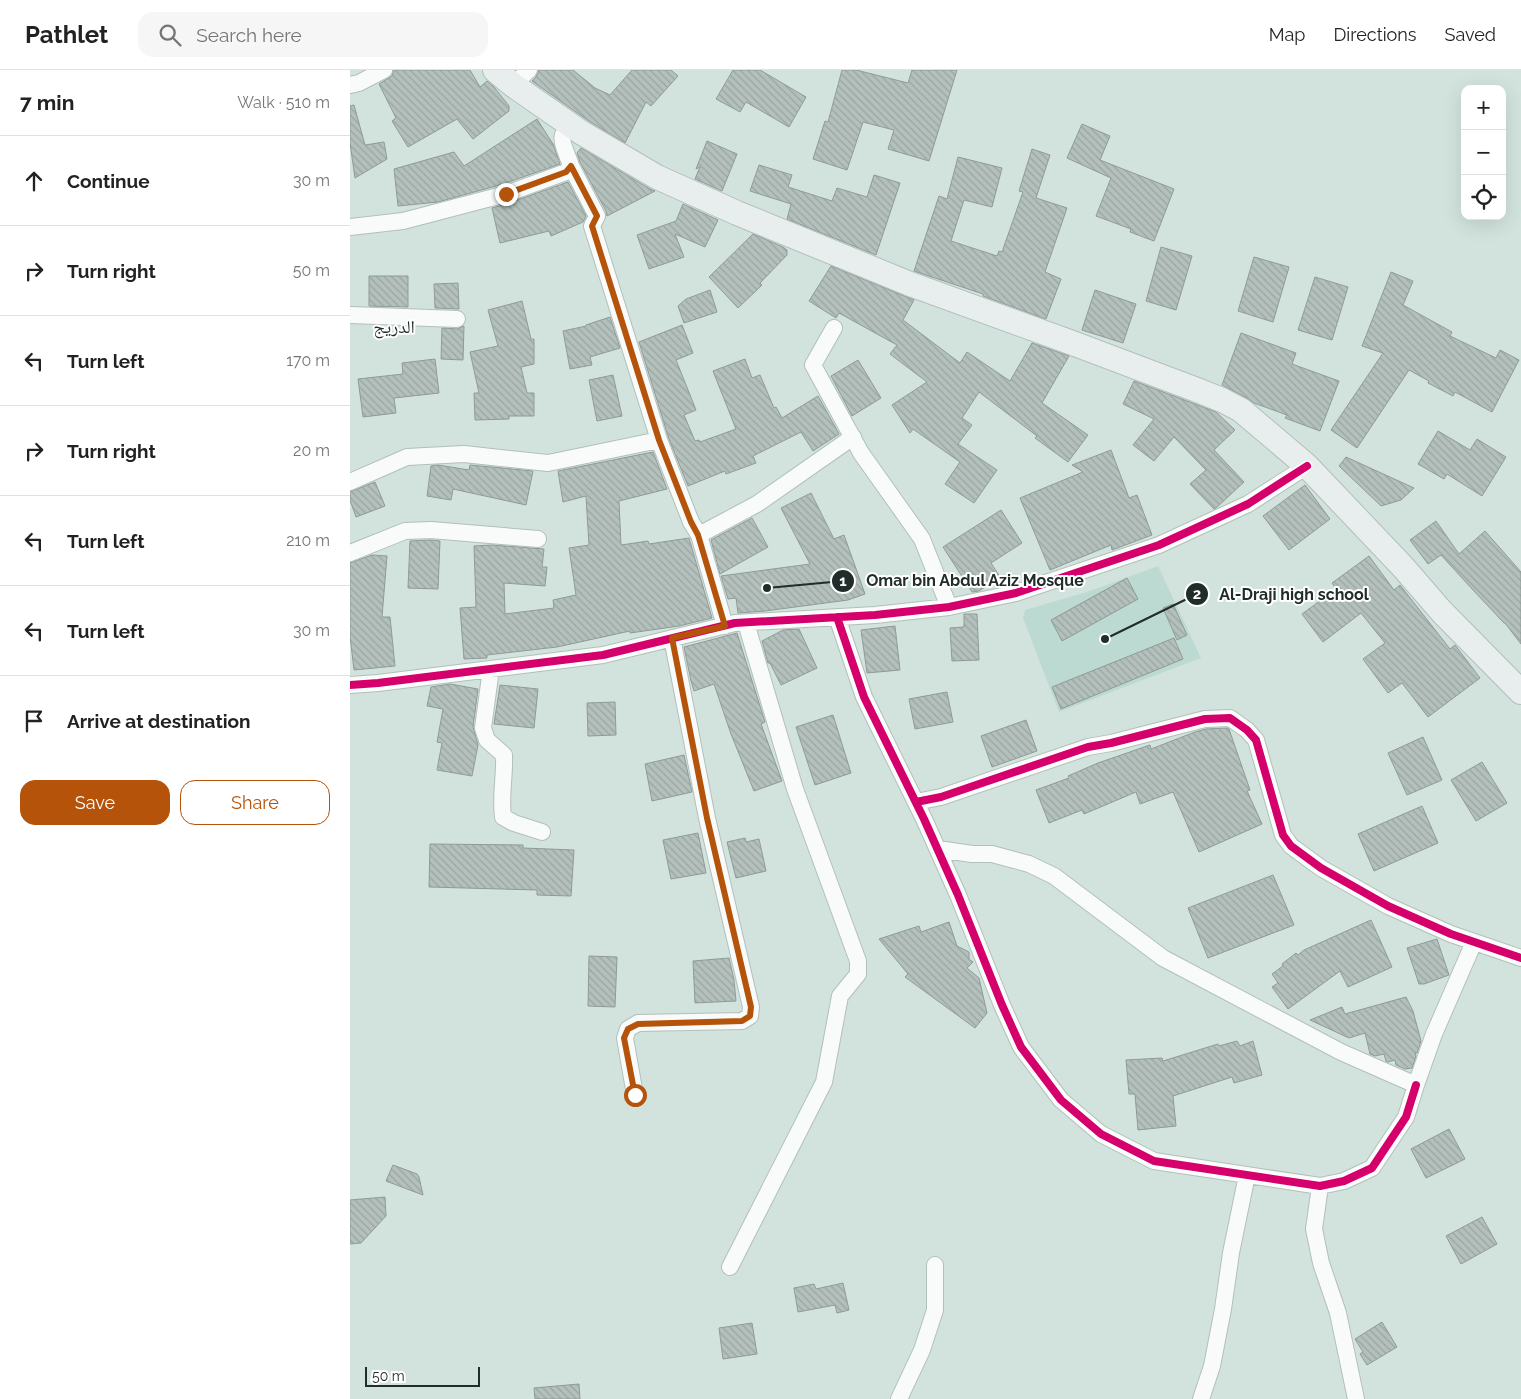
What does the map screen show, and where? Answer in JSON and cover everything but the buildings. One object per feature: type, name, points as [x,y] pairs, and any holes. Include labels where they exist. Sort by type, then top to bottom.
[{"type":"main road","points":[[512,75],[572,126],[657,177],[910,284],[1222,400],[1241,410],[1307,466],[1442,612],[1521,692]]},
{"type":"main road","points":[[1403,568],[1445,600],[1521,675]]},
{"type":"street","points":[[350,85],[359,83],[384,70]]},
{"type":"street","points":[[572,126],[563,135],[562,142],[571,166],[597,216],[592,226],[659,440],[691,522],[698,535],[725,626]]},
{"type":"street","points":[[350,227],[403,221],[506,194],[566,172],[571,166]]},
{"type":"street","points":[[350,315],[457,318]]},
{"type":"street","points":[[834,328],[813,365],[860,452],[922,539],[949,607]]},
{"type":"street","points":[[698,535],[757,504],[853,437]]},
{"type":"street","points":[[350,482],[407,457],[464,454],[548,463],[659,440]]},
{"type":"street","points":[[350,685],[603,655],[734,623],[875,615],[949,607],[1016,593],[1159,545],[1248,504],[1307,466]]},
{"type":"street","points":[[350,552],[406,531],[431,530],[538,539]]},
{"type":"street","points":[[838,617],[864,697],[938,849],[1021,1047],[1061,1100],[1100,1134],[1154,1160],[1320,1186],[1344,1181],[1372,1168],[1406,1118],[1434,1034],[1474,942]]},
{"type":"street","points":[[730,1267],[824,1082],[840,996],[858,974],[858,961],[795,789],[746,623]]},
{"type":"street","points":[[635,1095],[624,1038],[628,1029],[638,1024],[742,1021],[750,1016],[751,1007],[707,818],[672,638]]},
{"type":"street","points":[[491,669],[483,728],[487,740],[504,756],[503,817],[514,823],[542,832]]},
{"type":"street","points":[[916,802],[941,797],[1088,747],[1111,744],[1205,719],[1230,718],[1256,740],[1283,835],[1291,846],[1321,868],[1388,906],[1451,934],[1521,958]]},
{"type":"street","points":[[938,849],[972,854],[992,854],[1029,864],[1054,876],[1163,958],[1341,1052],[1416,1085]]},
{"type":"street","points":[[1201,1399],[1212,1366],[1246,1175]]},
{"type":"street","points":[[1320,1186],[1314,1229],[1321,1263],[1338,1313],[1356,1399]]},
{"type":"street","points":[[899,1399],[922,1350],[935,1310],[935,1264]]},
{"type":"shaded area","points":[[1158,566],[1201,658],[1059,712],[1023,618],[1025,610],[1090,591]]},
{"type":"cycle path","points":[[350,685],[603,655],[735,623],[875,615],[949,607],[1016,593],[1159,545],[1248,504],[1307,466]]},
{"type":"cycle path","points":[[837,617],[864,697],[924,819],[958,895],[1021,1047],[1061,1100],[1101,1134],[1154,1161],[1320,1186],[1344,1181],[1372,1168],[1406,1117],[1416,1085]]},
{"type":"cycle path","points":[[916,802],[941,797],[1088,747],[1205,719],[1230,718],[1247,730],[1256,740],[1283,835],[1291,846],[1321,868],[1388,906],[1451,934],[1521,958]]},
{"type":"place","name":"Omar bin Abdul Aziz Mosque","points":[[767,588]]},
{"type":"place","name":"Al-Draji high school","points":[[1105,639]]},
{"type":"district","name":"الدريج","points":[[394,326]]},
{"type":"route","points":[[506,194],[566,172],[571,166],[597,216],[592,226],[659,440],[691,522],[698,535],[725,626],[672,638],[707,818],[751,1007],[750,1016],[742,1021],[638,1024],[628,1029],[624,1038],[635,1095]]}]
